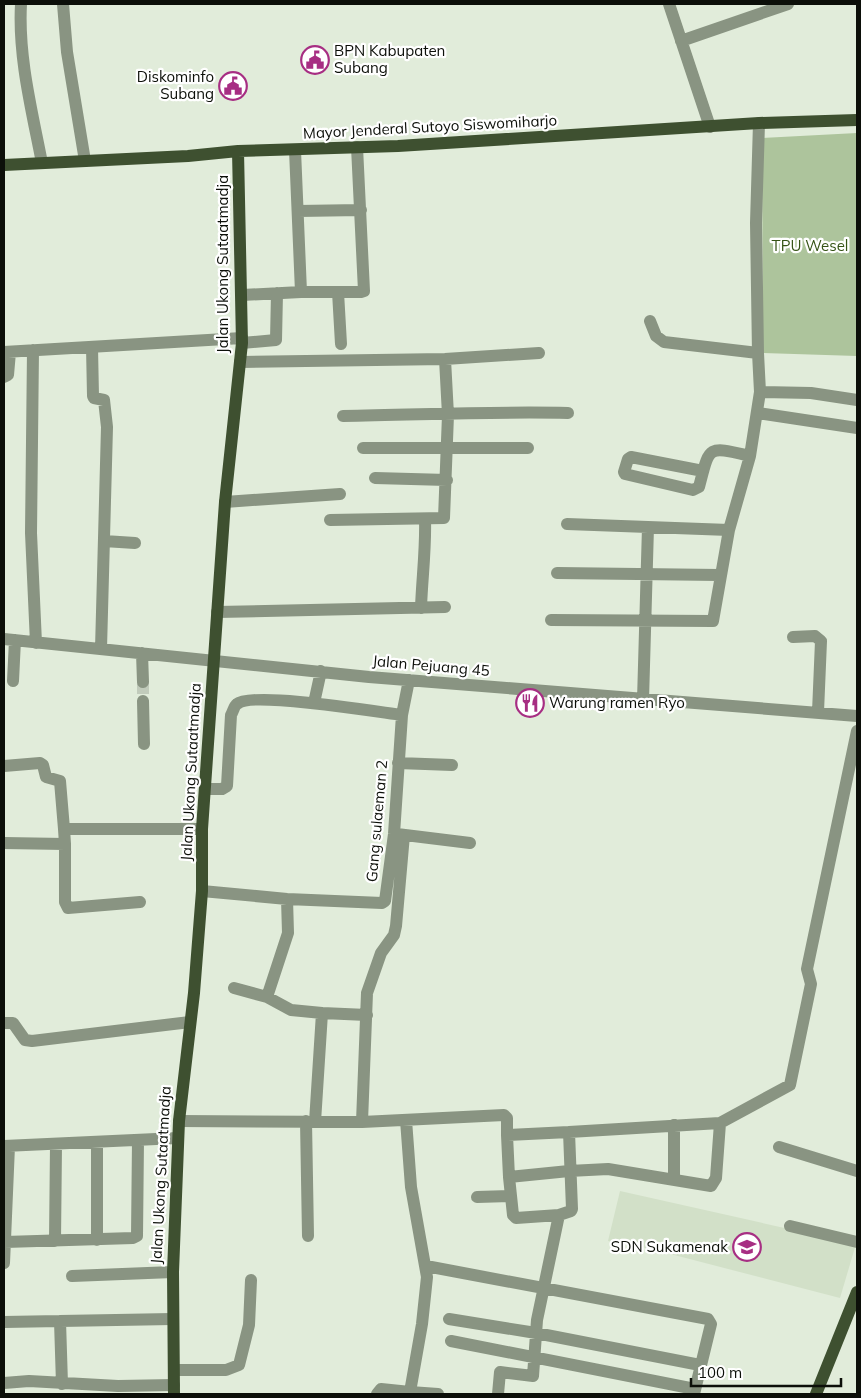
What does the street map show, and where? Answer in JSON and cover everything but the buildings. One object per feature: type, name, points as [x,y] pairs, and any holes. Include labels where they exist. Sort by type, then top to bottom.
[{"type":"main road","name":"Mayor Jenderal Sutoyo Siswomiharjo","points":[[4,165],[238,151],[357,147],[759,123],[857,120]]},
{"type":"main road","name":"Jalan Ukong Sutaatmadja","points":[[174,1390],[175,1370],[172,1319],[178,1122],[190,1022],[202,891],[202,829],[217,612],[225,502],[242,340],[238,151]]},
{"type":"main road","points":[[816,1394],[856,1300]]},
{"type":"street","points":[[21,4],[20,24],[26,77],[42,163]]},
{"type":"street","points":[[63,4],[67,52],[85,161]]},
{"type":"street","points":[[669,4],[710,127]]},
{"type":"street","points":[[682,41],[788,4]]},
{"type":"street","points":[[551,620],[713,620],[728,530],[750,456],[760,392],[756,224],[759,123]]},
{"type":"street","points":[[242,295],[301,292],[361,292],[364,289],[357,147]]},
{"type":"street","points":[[295,150],[301,292]]},
{"type":"street","points":[[298,211],[361,210]]},
{"type":"street","points":[[338,292],[341,344]]},
{"type":"street","points":[[4,377],[8,375],[7,352],[242,340],[274,341],[278,338],[277,293]]},
{"type":"street","points":[[650,321],[656,336],[664,342],[758,353]]},
{"type":"street","points":[[92,347],[93,396],[94,398],[104,400],[107,427],[101,649]]},
{"type":"street","points":[[33,350],[31,533],[36,643]]},
{"type":"street","points":[[240,362],[445,359],[540,353]]},
{"type":"street","points":[[330,520],[444,518],[448,449],[445,359]]},
{"type":"street","points":[[760,392],[811,394],[857,400]]},
{"type":"street","points":[[343,416],[448,415],[507,412],[568,414]]},
{"type":"street","points":[[758,413],[857,428]]},
{"type":"street","points":[[363,448],[528,448]]},
{"type":"street","points":[[703,471],[631,456],[628,459],[624,472],[625,474],[693,490],[699,487],[707,456],[718,448],[750,456]]},
{"type":"street","points":[[375,478],[447,480]]},
{"type":"street","points":[[225,502],[340,494]]},
{"type":"street","points":[[421,608],[426,548],[425,519]]},
{"type":"street","points":[[567,524],[728,530]]},
{"type":"street","points":[[642,700],[644,621],[648,574],[648,527]]},
{"type":"street","points":[[104,542],[135,543]]},
{"type":"street","points":[[557,572],[719,575]]},
{"type":"street","points":[[217,612],[445,607]]},
{"type":"street","points":[[793,637],[815,636],[821,641],[818,712]]},
{"type":"street","points":[[10,639],[13,681]]},
{"type":"street","name":"Jalan Pejuang 45","points":[[10,639],[409,680],[857,716]]},
{"type":"street","points":[[142,653],[143,682]]},
{"type":"street","points":[[314,703],[321,671]]},
{"type":"street","name":"Gang sulaeman 2","points":[[202,891],[287,899],[382,903],[385,901],[399,835],[398,763],[402,715],[409,680]]},
{"type":"street","points":[[205,789],[222,790],[227,786],[231,715],[236,704],[252,700],[314,703],[402,715]]},
{"type":"street","points":[[143,701],[144,744]]},
{"type":"street","points":[[508,1135],[720,1123],[790,1085],[811,984],[807,969],[857,731]]},
{"type":"street","points":[[4,766],[42,763],[46,777],[60,781],[65,844],[65,902],[68,908],[72,910],[140,902]]},
{"type":"street","points":[[398,763],[452,765]]},
{"type":"street","points":[[64,830],[202,829]]},
{"type":"street","points":[[362,1122],[366,1000],[381,953],[394,934],[396,926],[399,835],[470,843]]},
{"type":"street","points":[[4,843],[65,844]]},
{"type":"street","points":[[267,997],[288,933],[287,899]]},
{"type":"street","points":[[234,988],[267,997],[291,1010],[367,1015]]},
{"type":"street","points":[[308,1236],[310,1122],[322,1013]]},
{"type":"street","points":[[4,1023],[13,1023],[25,1040],[32,1041],[190,1022]]},
{"type":"street","points":[[178,1122],[362,1122],[504,1115],[507,1118],[510,1196],[513,1216],[516,1218],[559,1214],[569,1212],[572,1209],[569,1132]]},
{"type":"street","points":[[406,1120],[411,1186],[426,1266],[422,1324],[410,1392]]},
{"type":"street","points":[[509,1177],[570,1171],[621,1170],[707,1186],[714,1184],[720,1123]]},
{"type":"street","points":[[674,1125],[674,1180]]},
{"type":"street","points":[[4,1263],[7,1146],[178,1138]]},
{"type":"street","points":[[5,1242],[133,1238],[138,1233],[138,1140]]},
{"type":"street","points":[[97,1142],[97,1240]]},
{"type":"street","points":[[55,1241],[56,1145]]},
{"type":"street","points":[[779,1147],[857,1171]]},
{"type":"street","points":[[477,1197],[510,1196]]},
{"type":"street","points":[[498,1394],[500,1372],[532,1376],[543,1288],[559,1214]]},
{"type":"street","points":[[790,1226],[857,1242]]},
{"type":"street","points":[[426,1266],[708,1319],[711,1324],[694,1392],[535,1356],[451,1341]]},
{"type":"street","points":[[72,1276],[173,1272]]},
{"type":"street","points":[[175,1370],[226,1370],[239,1365],[249,1325],[251,1280]]},
{"type":"street","points":[[4,1322],[172,1319]]},
{"type":"street","points":[[449,1319],[536,1333],[700,1366]]},
{"type":"street","points":[[60,1321],[62,1384]]},
{"type":"street","points":[[4,1383],[29,1382],[174,1390]]},
{"type":"street","points":[[377,1394],[381,1389],[438,1394]]},
{"type":"shaded area","name":"SDN Sukamenak","points":[[620,1191],[856,1244],[840,1298],[651,1249],[608,1241]]},
{"type":"green space","name":"TPU Wesel","points":[[857,133],[857,356],[763,353],[762,138]]},
{"type":"tunnel","points":[[143,682],[143,701]]},
{"type":"place","name":"BPN Kabupaten Subang","points":[[315,60]]},
{"type":"place","name":"Diskominfo Subang","points":[[233,86]]},
{"type":"place","name":"Warung ramen Ryo","points":[[530,703]]},
{"type":"place","name":"SDN Sukamenak","points":[[747,1247]]}]
